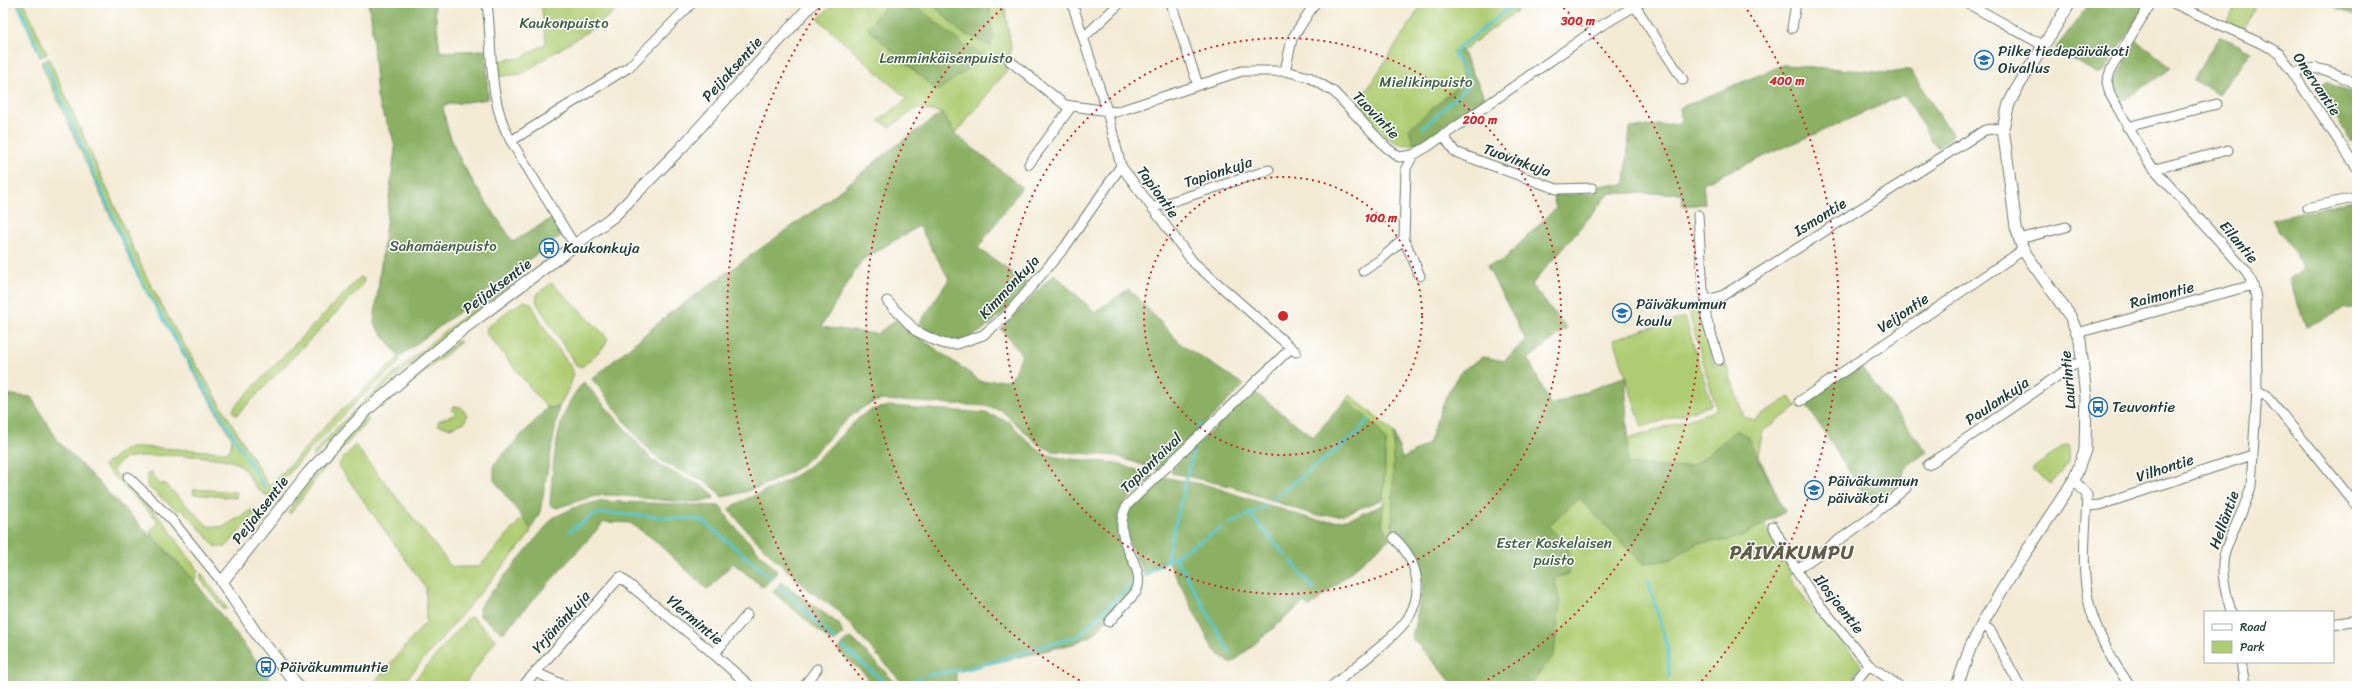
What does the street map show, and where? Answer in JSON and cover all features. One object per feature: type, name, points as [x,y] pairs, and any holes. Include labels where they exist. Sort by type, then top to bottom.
[{"type":"street","points":[[487,3],[497,106],[502,125],[575,246]]},
{"type":"street","points":[[511,141],[629,67],[692,3]]},
{"type":"street","name":"Peijaksentie","points":[[222,582],[309,472],[369,408],[463,329],[615,215],[639,192],[813,3]]},
{"type":"street","name":"Tapiontie","points":[[1072,3],[1106,111],[1121,166],[1193,262],[1293,350]]},
{"type":"street","points":[[1083,38],[1120,3]]},
{"type":"street","points":[[1171,3],[1198,85]]},
{"type":"street","points":[[1285,71],[1292,39],[1315,3]]},
{"type":"street","points":[[1792,28],[1796,3]]},
{"type":"street","points":[[1967,3],[2044,46]]},
{"type":"street","name":"Laurintie","points":[[1957,686],[1970,648],[1982,625],[2011,575],[2074,480],[2085,450],[2086,398],[2083,362],[2077,333],[2070,316],[2021,244],[2003,128],[2009,104],[2070,3]]},
{"type":"street","name":"Eilantie","points":[[2151,3],[2111,69],[2107,82],[2110,94],[2140,150],[2155,169],[2247,272],[2253,285],[2256,298],[2257,390]]},
{"type":"street","name":"Onervantie","points":[[2173,3],[2271,48],[2280,54],[2357,168]]},
{"type":"street","points":[[1420,276],[1404,240],[1406,168],[1413,154],[1443,135],[1599,27],[1637,4],[1683,80]]},
{"type":"street","points":[[1010,61],[1065,105],[1071,107],[1028,164]]},
{"type":"street","points":[[2294,74],[2311,67],[2320,68],[2357,84]]},
{"type":"street","name":"Tuovintie","points":[[1071,107],[1116,112],[1242,71],[1285,71],[1309,77],[1334,92],[1387,148],[1399,157],[1413,154]]},
{"type":"street","points":[[2127,127],[2217,104]]},
{"type":"street","name":"Ismontie","points":[[1706,300],[1722,296],[1985,130],[2003,128]]},
{"type":"street","name":"Tuovinkuja","points":[[1443,135],[1455,152],[1540,183],[1557,189],[1592,188]]},
{"type":"street","points":[[2155,169],[2228,150]]},
{"type":"street","name":"Kimmonkuja","points":[[887,301],[916,330],[934,340],[946,344],[956,344],[983,335],[1007,315],[1065,247],[1121,166]]},
{"type":"street","name":"Tapionkuja","points":[[1152,208],[1269,170]]},
{"type":"street","points":[[2308,208],[2357,197]]},
{"type":"street","points":[[1698,215],[1703,289],[1706,300],[1706,317],[1719,360]]},
{"type":"street","name":"Veijontie","points":[[1800,400],[2021,244],[2066,227]]},
{"type":"street","points":[[1363,271],[1380,260],[1404,240]]},
{"type":"street","name":"Raimontie","points":[[2077,333],[2253,285]]},
{"type":"street","name":"Tapiontaival","points":[[1109,622],[1139,586],[1139,577],[1121,530],[1120,518],[1127,505],[1293,350]]},
{"type":"street","name":"Paulankuja","points":[[1928,465],[2075,364],[2083,362]]},
{"type":"street","points":[[2257,390],[2267,396],[2357,506]]},
{"type":"street","name":"Helläntie","points":[[2231,611],[2223,571],[2224,556],[2248,501],[2251,486],[2257,390]]},
{"type":"street","name":"Vilhontie","points":[[2087,506],[2100,505],[2252,454]]},
{"type":"street","points":[[128,477],[172,520],[222,582],[258,636],[298,686]]},
{"type":"street","points":[[2074,480],[2087,495],[2086,565],[2088,599],[2114,666],[2131,686]]},
{"type":"street","points":[[1796,570],[1866,521],[1906,488]]},
{"type":"street","name":"Ilosjoentie","points":[[1773,526],[1796,570],[1815,600],[1869,665],[1899,686]]},
{"type":"street","points":[[1332,686],[1400,631],[1415,600],[1417,580],[1408,552],[1394,538]]},
{"type":"street","name":"Ylermintie","points":[[620,577],[714,654],[750,686]]},
{"type":"street","name":"Yrjänänkuja","points":[[523,686],[620,577]]},
{"type":"street","points":[[714,654],[747,615]]},
{"type":"street","points":[[2334,624],[2357,620]]},
{"type":"street","points":[[1982,625],[1990,630],[2020,686]]},
{"type":"street","points":[[2241,663],[2245,686]]},
{"type":"street","points":[[1852,686],[1869,665]]},
{"type":"street","points":[[804,686],[817,669]]},
{"type":"street","points":[[535,672],[566,686]]},
{"type":"green space","points":[[17,3],[24,3],[47,54],[40,57]]},
{"type":"green space","name":"Sahamäenpuisto","points":[[368,3],[434,3],[440,52],[486,50],[488,99],[443,105],[446,123],[452,141],[460,159],[480,194],[513,242],[552,218],[563,234],[399,357],[374,323],[395,150],[390,129],[381,110],[377,96],[371,15]]},
{"type":"green space","name":"Sahamäenpuisto","points":[[368,3],[434,3],[440,52],[486,50],[488,99],[443,105],[446,123],[452,141],[460,159],[480,194],[513,242],[552,218],[563,234],[399,357],[374,323],[395,150],[390,129],[381,110],[377,96],[371,15]]},
{"type":"green space","name":"Kaukonpuisto","points":[[541,3],[622,3],[610,15],[590,30],[521,74],[495,77],[495,61],[521,58],[546,43]]},
{"type":"green space","name":"Lemminkäisenpuisto","points":[[834,3],[1004,3],[1011,47],[1008,69],[955,134],[942,113],[917,108],[890,127],[879,121],[907,99],[818,19]]},
{"type":"green space","points":[[888,3],[913,3],[962,44],[983,54],[972,66],[937,91],[867,28]]},
{"type":"green space","points":[[931,3],[989,3],[993,38],[991,46],[961,32]]},
{"type":"green space","name":"Mielikinpuisto","points":[[1423,3],[1528,3],[1462,51],[1485,98],[1418,143],[1408,145],[1399,144],[1383,134],[1357,105]]},
{"type":"green space","points":[[2090,3],[2140,3],[2144,8],[2105,70],[2098,74],[2055,49]]},
{"type":"green space","points":[[2237,3],[2256,3],[2244,29],[2227,22]]},
{"type":"green space","points":[[2325,3],[2357,3],[2357,16]]},
{"type":"green space","points":[[2219,36],[2252,51],[2219,94],[2193,80]]},
{"type":"green space","points":[[2137,40],[2172,68],[2121,102],[2114,83]]},
{"type":"green space","points":[[1453,51],[1462,51],[1485,98],[1418,143],[1413,141],[1409,129],[1465,80]]},
{"type":"green space","points":[[49,59],[145,274],[172,324],[268,484],[273,483],[329,422],[399,357],[399,363],[332,427],[269,496],[263,494],[255,486],[243,468],[238,464],[217,458],[150,456],[127,458],[118,464],[113,470],[163,521],[198,570],[195,581],[150,533],[158,521],[103,466],[125,449],[139,447],[226,452],[230,450],[232,439],[138,277],[41,63]]},
{"type":"green space","name":"Ester Koskelaisen puisto","points":[[1783,65],[1889,73],[1910,70],[1953,136],[1937,148],[1904,95],[1703,183],[1705,204],[1683,206],[1682,193],[1610,193],[1531,285],[1567,328],[1528,359],[1551,406],[1626,376],[1614,339],[1685,317],[1712,405],[1642,427],[1626,378],[1625,409],[1629,439],[1717,410],[1691,320],[1689,306],[1697,305],[1714,366],[1725,362],[1744,417],[1755,420],[1789,397],[1797,407],[1763,431],[1758,454],[1785,512],[1763,523],[1785,552],[1793,572],[1789,575],[1808,604],[1859,661],[1861,667],[1846,686],[1455,686],[1412,638],[1423,586],[1414,552],[1400,537],[1389,539],[1382,524],[1386,441],[1346,400],[1350,395],[1394,432],[1402,459],[1428,444],[1446,397],[1460,372],[1483,357],[1504,361],[1526,340],[1487,266],[1502,261],[1556,208],[1553,196],[1596,193],[1596,185],[1625,185],[1630,128],[1681,123],[1680,108]]},
{"type":"green space","name":"Ester Koskelaisen puisto","points":[[1783,65],[1889,73],[1910,70],[1953,136],[1937,148],[1904,95],[1703,183],[1705,204],[1683,206],[1682,193],[1610,193],[1531,285],[1567,328],[1528,359],[1551,405],[1626,376],[1628,442],[1627,464],[1684,467],[1696,463],[1736,430],[1747,436],[1785,512],[1742,536],[1730,540],[1698,543],[1669,560],[1643,564],[1579,498],[1548,526],[1563,542],[1570,559],[1569,574],[1554,578],[1560,602],[1554,655],[1529,686],[1455,686],[1412,638],[1423,586],[1414,552],[1392,529],[1394,432],[1402,459],[1428,444],[1446,397],[1460,372],[1483,357],[1504,361],[1526,340],[1487,266],[1502,261],[1556,208],[1553,196],[1596,193],[1596,185],[1625,185],[1630,128],[1681,123],[1680,108]]},
{"type":"green space","points":[[2326,82],[2357,95],[2357,125],[2352,142],[2317,87]]},
{"type":"green space","points":[[942,113],[955,134],[1022,187],[978,248],[1029,284],[1014,302],[993,322],[982,331],[970,337],[959,341],[948,341],[940,339],[917,327],[949,279],[919,226],[862,260],[821,327],[877,334],[898,318],[912,332],[982,382],[1011,379],[1022,355],[1001,329],[1054,274],[1095,312],[1129,289],[1182,345],[1244,385],[1158,470],[1116,456],[1053,451],[1039,445],[1001,410],[986,406],[882,400],[859,410],[797,468],[771,482],[751,490],[722,497],[709,484],[662,461],[643,444],[592,379],[669,314],[823,204],[895,146]]},
{"type":"green space","points":[[2357,199],[2357,307],[2344,309],[2306,327],[2289,279],[2305,268],[2272,220]]},
{"type":"green space","points":[[360,277],[364,279],[363,285],[236,415],[233,411],[235,406]]},
{"type":"green space","points":[[509,281],[512,284],[409,366],[360,410],[314,457],[312,455],[358,407],[406,363]]},
{"type":"green space","points":[[552,283],[608,338],[604,347],[582,367],[576,365],[536,300],[538,293]]},
{"type":"green space","points":[[525,301],[531,304],[551,339],[573,370],[571,384],[559,407],[547,408],[486,333],[487,327],[509,310]]},
{"type":"green space","points":[[459,340],[461,342],[381,408],[379,405]]},
{"type":"green space","points":[[1858,363],[1927,452],[1907,466],[1900,483],[1871,505],[1804,401]]},
{"type":"green space","points":[[584,382],[652,460],[676,474],[706,488],[712,493],[714,498],[706,501],[694,502],[603,495],[556,508],[550,505],[554,457],[561,423],[574,394]]},
{"type":"green space","points":[[1253,391],[1313,437],[1346,400],[1377,427],[1386,441],[1383,499],[1342,515],[1317,516],[1230,486],[1172,473],[1171,470]]},
{"type":"green space","points":[[3,394],[31,397],[58,441],[194,580],[276,686],[3,686]]},
{"type":"green space","points":[[454,406],[461,407],[467,415],[465,422],[450,428],[438,425],[438,421],[454,415],[455,412],[451,410]]},
{"type":"green space","points":[[889,406],[985,413],[1009,422],[1033,446],[1044,454],[1061,458],[1116,463],[1154,476],[1122,505],[1118,513],[1118,526],[1123,547],[1134,575],[1134,589],[1093,635],[1073,644],[956,672],[956,686],[905,686],[837,610],[809,590],[777,561],[746,530],[729,509],[736,504],[781,484],[798,474],[817,459],[860,417],[870,410]]},
{"type":"green space","points":[[559,407],[540,512],[531,529],[494,480],[494,464],[547,408]]},
{"type":"green space","points":[[366,417],[369,420],[327,465],[290,514],[288,512],[305,487]]},
{"type":"green space","points":[[355,445],[452,567],[479,567],[523,517],[531,529],[530,534],[523,543],[401,686],[371,686],[426,622],[426,588],[338,465]]},
{"type":"green space","points":[[2069,445],[2068,462],[2051,484],[2032,469],[2062,447]]},
{"type":"green space","points":[[152,472],[152,476],[161,485],[164,483],[208,526],[223,527],[251,510],[255,510],[256,513],[226,547],[216,547],[182,509],[179,512],[147,486],[147,474]]},
{"type":"green space","points":[[1162,477],[1207,485],[1321,521],[1348,518],[1365,513],[1383,505],[1382,524],[1389,539],[1309,608],[1304,602],[1231,664],[1213,649],[1167,559],[1146,577],[1132,551],[1126,531],[1128,512],[1136,500]]},
{"type":"green space","points":[[194,489],[237,492],[236,498],[193,494]]},
{"type":"green space","points":[[600,501],[720,506],[732,524],[776,570],[777,574],[763,587],[733,563],[708,590],[652,538],[630,523],[604,522],[503,633],[480,616],[479,607],[553,518],[573,508]]},
{"type":"green space","points":[[201,573],[227,608],[224,610],[201,580]]},
{"type":"green space","points":[[781,582],[839,624],[843,634],[833,643],[773,592]]},
{"type":"green space","points":[[472,617],[496,640],[463,686],[413,686],[417,677],[468,618]]},
{"type":"green space","points":[[852,638],[898,686],[861,686],[868,677],[838,651],[847,639]]},
{"type":"green space","points":[[282,646],[310,686],[305,686],[279,649]]},
{"type":"waterway","points":[[18,3],[40,54]]},
{"type":"waterway","points":[[1423,128],[1465,89],[1470,81],[1454,54],[1459,48],[1516,3]]},
{"type":"waterway","points":[[45,63],[143,285],[264,487]]},
{"type":"waterway","points":[[1273,499],[1358,433],[1368,419]]},
{"type":"waterway","points":[[1166,561],[1193,453]]},
{"type":"waterway","points":[[1229,524],[1266,506]]},
{"type":"waterway","points":[[570,531],[593,515],[605,513],[702,520],[771,578]]},
{"type":"waterway","points":[[1249,513],[1286,556]]},
{"type":"waterway","points":[[1144,575],[1222,528]]},
{"type":"waterway","points":[[1175,556],[1230,653]]},
{"type":"waterway","points":[[1291,561],[1314,589]]},
{"type":"waterway","points":[[928,675],[968,669],[1079,636],[1134,581]]},
{"type":"waterway","points":[[1648,581],[1668,649],[1669,677]]},
{"type":"waterway","points":[[780,586],[835,640]]},
{"type":"waterway","points":[[843,647],[889,686]]},
{"type":"waterway","points":[[908,685],[921,677]]},
{"type":"place","name":"Pilke tiedepäiväkoti Oivallus","points":[[1984,60]]},
{"type":"place","name":"Kaukonkuja","points":[[549,248]]},
{"type":"place","name":"Päiväkummun koulu","points":[[1622,313]]},
{"type":"place","name":"Teuvontie","points":[[2098,407]]},
{"type":"place","name":"Päiväkummun päiväkoti","points":[[1814,490]]},
{"type":"place","name":"Päiväkummuntie","points":[[266,667]]},
{"type":"district","name":"PÄIVÄKUMPU","points":[[1792,552]]}]
